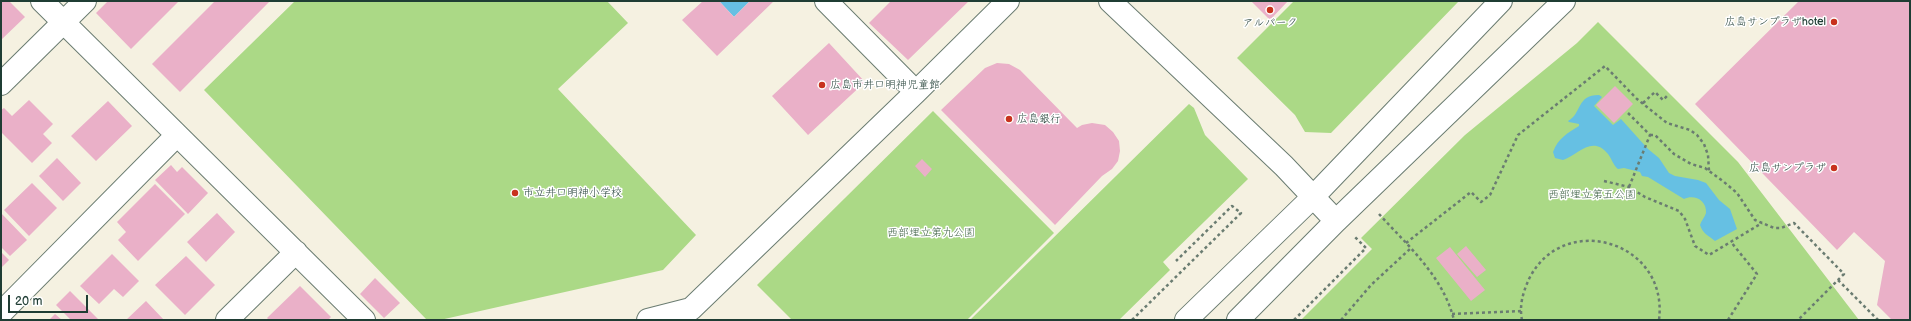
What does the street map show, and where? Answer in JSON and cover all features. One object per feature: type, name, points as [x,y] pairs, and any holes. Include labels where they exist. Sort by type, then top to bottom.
[{"type":"street","points":[[42,1],[364,320]]},
{"type":"street","points":[[1,84],[85,1]]},
{"type":"street","points":[[826,1],[916,92]]},
{"type":"street","points":[[648,320],[691,309],[1008,1]]},
{"type":"street","points":[[1110,1],[1284,166],[1336,221]]},
{"type":"street","points":[[1186,320],[1313,197],[1501,1]]},
{"type":"street","points":[[1238,320],[1336,221],[1564,1]]},
{"type":"street","points":[[1539,26],[1582,1]]},
{"type":"street","points":[[1,313],[177,135]]},
{"type":"street","points":[[227,320],[296,252]]},
{"type":"path","points":[[1406,243],[1471,192],[1481,202],[1490,195],[1518,135],[1605,66],[1637,99],[1667,123],[1690,130],[1697,135],[1704,144],[1708,155],[1709,171]]},
{"type":"path","points":[[1643,103],[1655,92],[1663,100],[1668,95]]},
{"type":"path","points":[[1628,113],[1650,135],[1655,135],[1674,154],[1709,171],[1737,193],[1756,220],[1774,228],[1781,228],[1794,223],[1844,274],[1798,320]]},
{"type":"path","points":[[1629,187],[1650,135]]},
{"type":"path","points":[[1604,181],[1629,187],[1646,197],[1679,211],[1685,219],[1695,246],[1709,255],[1762,223]]},
{"type":"path","points":[[1132,320],[1241,213],[1232,206],[1176,261]]},
{"type":"path","points":[[1377,212],[1411,248],[1442,288],[1454,320]]},
{"type":"path","points":[[1294,320],[1366,248],[1354,235]]},
{"type":"path","points":[[1522,320],[1520,312],[1524,290],[1533,270],[1549,255],[1568,244],[1589,241],[1611,243],[1631,252],[1646,268],[1657,286],[1661,308],[1659,320]]},
{"type":"path","points":[[1728,320],[1757,274],[1731,242]]},
{"type":"path","points":[[1341,320],[1372,285],[1411,248]]},
{"type":"path","points":[[1838,280],[1878,320]]},
{"type":"path","points":[[1452,314],[1520,312]]},
{"type":"green space","points":[[295,1],[607,1],[628,23],[558,89],[696,235],[663,270],[440,320],[427,320],[204,90]]},
{"type":"green space","points":[[1294,1],[1459,1],[1331,133],[1305,132],[1295,115],[1237,58]]},
{"type":"green space","name":"西部埋立第五公園","points":[[1598,22],[1738,162],[1859,320],[1301,320],[1372,249],[1361,238],[1465,135],[1577,43]]},
{"type":"green space","points":[[1189,104],[1194,108],[1205,135],[1248,179],[1163,262],[1170,270],[1119,320],[970,320]]},
{"type":"green space","name":"西部埋立第九公園","points":[[933,111],[1054,233],[967,320],[792,320],[757,285]]},
{"type":"water","points":[[719,1],[750,1],[734,17]]},
{"type":"water","points":[[1599,95],[1602,97],[1594,106],[1613,125],[1621,119],[1648,149],[1659,158],[1669,173],[1675,176],[1706,183],[1719,200],[1730,209],[1737,229],[1715,241],[1701,228],[1700,225],[1706,213],[1706,208],[1699,199],[1692,197],[1684,199],[1648,177],[1642,176],[1640,172],[1624,168],[1618,169],[1602,148],[1590,146],[1563,160],[1555,158],[1553,152],[1558,143],[1564,136],[1579,126],[1579,124],[1568,121],[1576,114],[1580,105],[1586,98]]},
{"type":"building","points":[[1,1],[9,1],[25,17],[1,40]]},
{"type":"building","points":[[108,1],[179,1],[131,49],[96,13]]},
{"type":"building","points":[[215,1],[270,1],[180,92],[152,64]]},
{"type":"building","points":[[703,1],[719,1],[734,17],[750,1],[774,1],[717,56],[682,20]]},
{"type":"building","points":[[891,1],[969,1],[908,60],[869,23]]},
{"type":"building","name":"アルパーク","points":[[1251,1],[1288,1],[1270,20]]},
{"type":"building","name":"広島サンプラザ","points":[[1799,1],[1910,1],[1910,320],[1892,320],[1877,305],[1885,261],[1854,232],[1837,250],[1695,104]]},
{"type":"building","points":[[829,43],[865,82],[808,135],[772,96]]},
{"type":"building","name":"広島銀行","points":[[997,63],[1009,64],[1020,70],[1077,128],[1082,125],[1092,123],[1105,125],[1113,132],[1119,141],[1120,151],[1118,161],[1112,169],[1102,176],[1055,225],[941,110],[985,68]]},
{"type":"building","points":[[1615,86],[1633,104],[1614,123],[1596,105]]},
{"type":"building","points":[[29,100],[53,124],[43,134],[52,143],[32,163],[1,132],[1,110],[4,108],[12,116]]},
{"type":"building","points":[[108,101],[132,126],[96,161],[71,136]]},
{"type":"building","points":[[57,158],[81,183],[63,201],[39,176]]},
{"type":"building","points":[[922,159],[932,169],[925,177],[915,166]]},
{"type":"building","points":[[171,165],[177,172],[182,167],[208,193],[188,214],[155,180]]},
{"type":"building","points":[[32,183],[57,208],[29,236],[4,210]]},
{"type":"building","points":[[155,184],[185,214],[138,261],[118,240],[126,232],[117,222]]},
{"type":"building","points":[[1,213],[27,240],[10,256],[1,247]]},
{"type":"building","points":[[217,213],[235,232],[206,262],[187,242]]},
{"type":"building","points":[[1466,246],[1486,270],[1477,277],[1457,254]]},
{"type":"building","points":[[1450,247],[1485,290],[1471,301],[1436,258]]},
{"type":"building","points":[[1,252],[9,260],[1,268]]},
{"type":"building","points":[[112,254],[139,281],[123,297],[114,289],[99,304],[80,286]]},
{"type":"building","points":[[186,256],[215,285],[185,315],[155,285]]},
{"type":"building","points":[[375,278],[400,303],[384,318],[360,294]]},
{"type":"building","points":[[300,286],[331,317],[328,320],[269,320],[267,318]]},
{"type":"building","points":[[70,291],[99,320],[71,320],[56,305]]},
{"type":"building","points":[[146,301],[164,320],[126,320]]},
{"type":"building","points":[[55,314],[62,320],[49,320]]},
{"type":"place","name":"アルパーク","points":[[1270,10]]},
{"type":"place","name":"広島サンプラザhotel","points":[[1834,22]]},
{"type":"place","name":"広島市井口明神児童館","points":[[822,85]]},
{"type":"place","name":"広島銀行","points":[[1009,119]]},
{"type":"place","name":"広島サンプラザ","points":[[1834,168]]},
{"type":"place","name":"市立井口明神小学校","points":[[515,193]]}]
